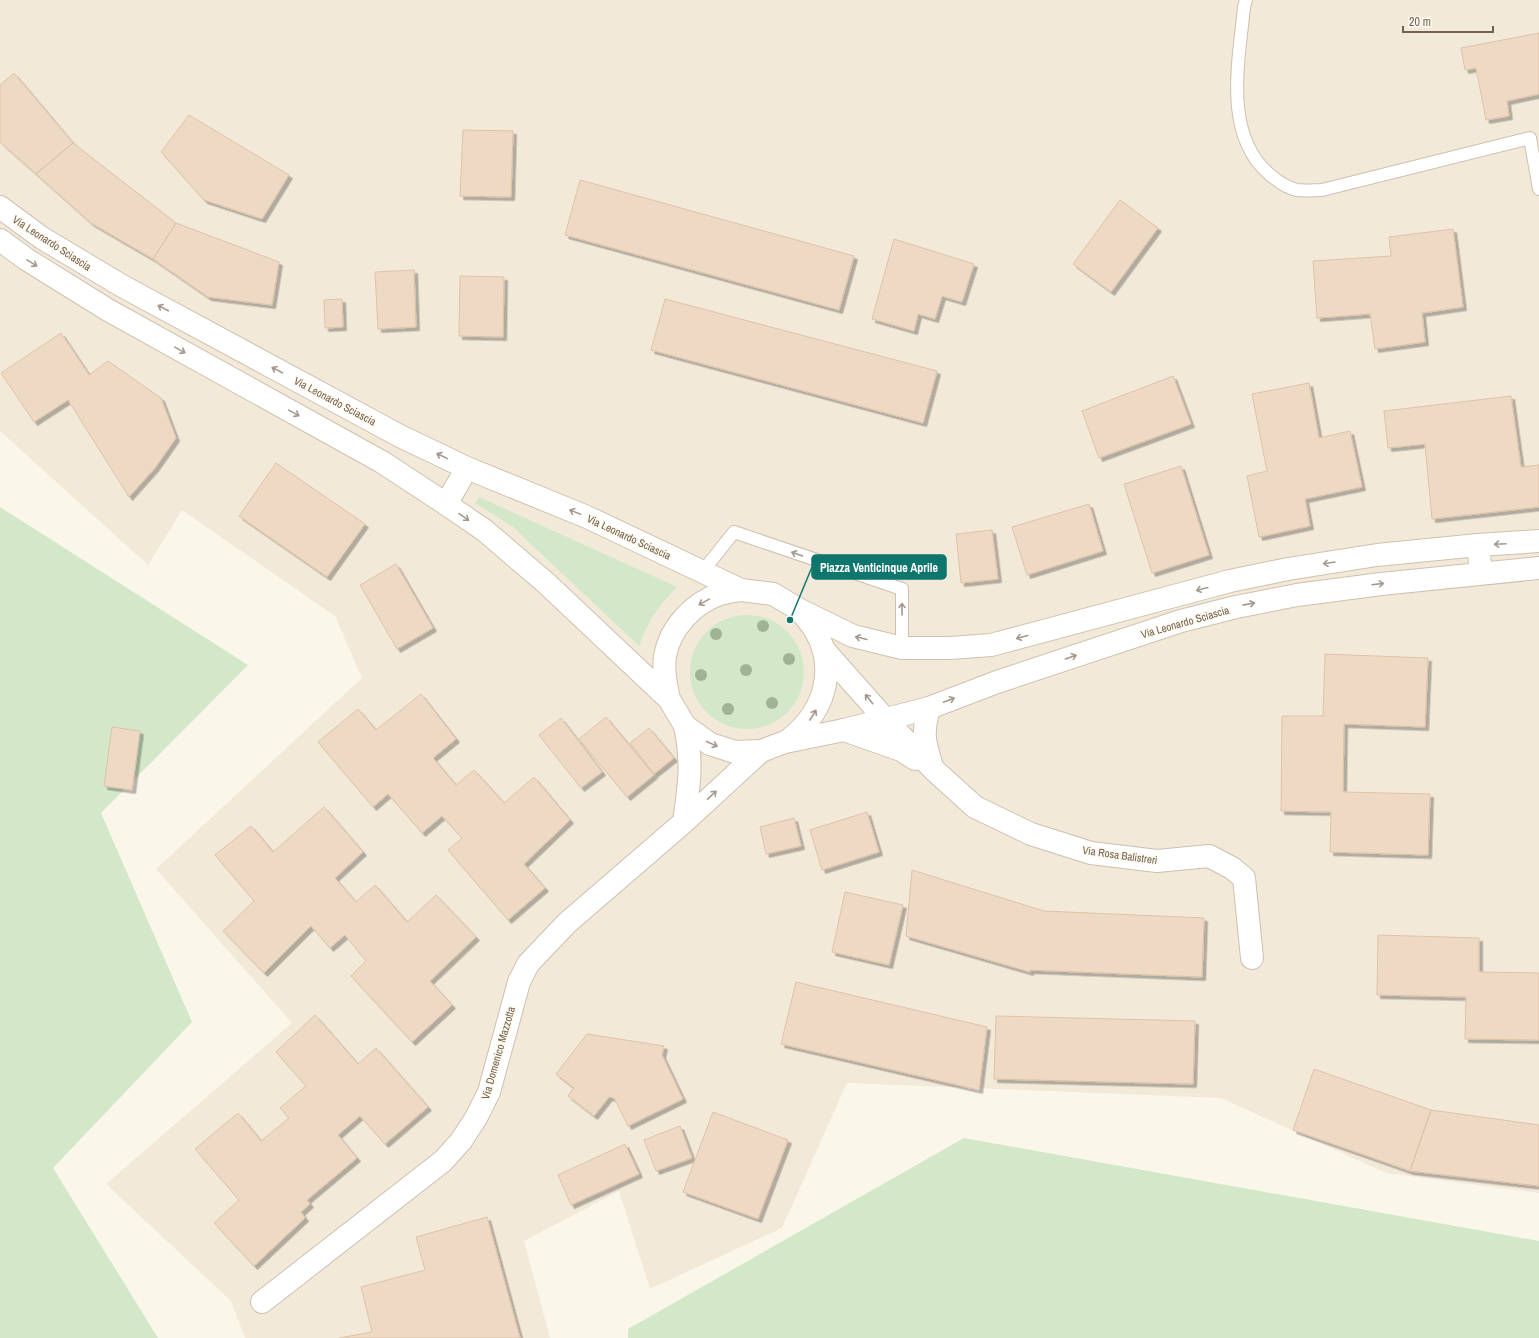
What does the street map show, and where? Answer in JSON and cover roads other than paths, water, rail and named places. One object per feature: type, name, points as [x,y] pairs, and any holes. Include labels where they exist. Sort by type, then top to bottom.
[{"type":"street","name":"Via Leonardo Sciascia","points":[[0,207],[42,238],[124,287],[400,436],[467,468],[587,517],[741,590]]},
{"type":"street","points":[[0,240],[26,259],[108,310],[382,462],[484,530],[546,583],[669,700],[685,726],[690,750],[691,770],[684,822]]},
{"type":"street","points":[[446,504],[467,468]]},
{"type":"street","points":[[669,700],[664,678],[665,656],[672,636],[684,618],[700,603],[720,594],[741,590],[773,594],[800,610],[853,636],[907,648],[950,648],[991,645],[1230,581],[1288,569],[1377,555],[1478,545],[1539,541]]},
{"type":"street","points":[[1478,545],[1480,573]]},
{"type":"street","name":"Via Leonardo Sciascia","points":[[785,742],[844,730],[929,708],[997,682],[1181,621],[1236,607],[1304,594],[1480,573],[1539,568]]},
{"type":"street","points":[[685,726],[710,744],[735,752],[761,751],[785,742],[798,733],[808,722],[823,695],[826,664],[818,634],[800,610]]},
{"type":"street","points":[[823,649],[885,719],[933,769]]},
{"type":"street","points":[[929,708],[924,726],[924,742],[933,769]]},
{"type":"street","points":[[844,730],[901,750],[933,769]]},
{"type":"street","name":"Via Domenico Mazzotta","points":[[262,1302],[443,1161],[461,1141],[476,1118],[489,1092],[519,982],[528,964],[567,923],[684,822],[761,751]]},
{"type":"street","name":"Via Rosa Balistreri","points":[[933,769],[975,807],[1031,834],[1091,853],[1157,861],[1209,856],[1232,868],[1244,878],[1252,958]]},
{"type":"lane","points":[[1246,0],[1244,7],[1237,82],[1239,109],[1243,132],[1252,152],[1262,168],[1278,182],[1298,190],[1322,190],[1530,138],[1539,189]]},
{"type":"lane","points":[[695,567],[734,532],[902,589],[907,648]]},
{"type":"place","name":"Piazza Venticinque Aprile","points":[[790,620]]}]
